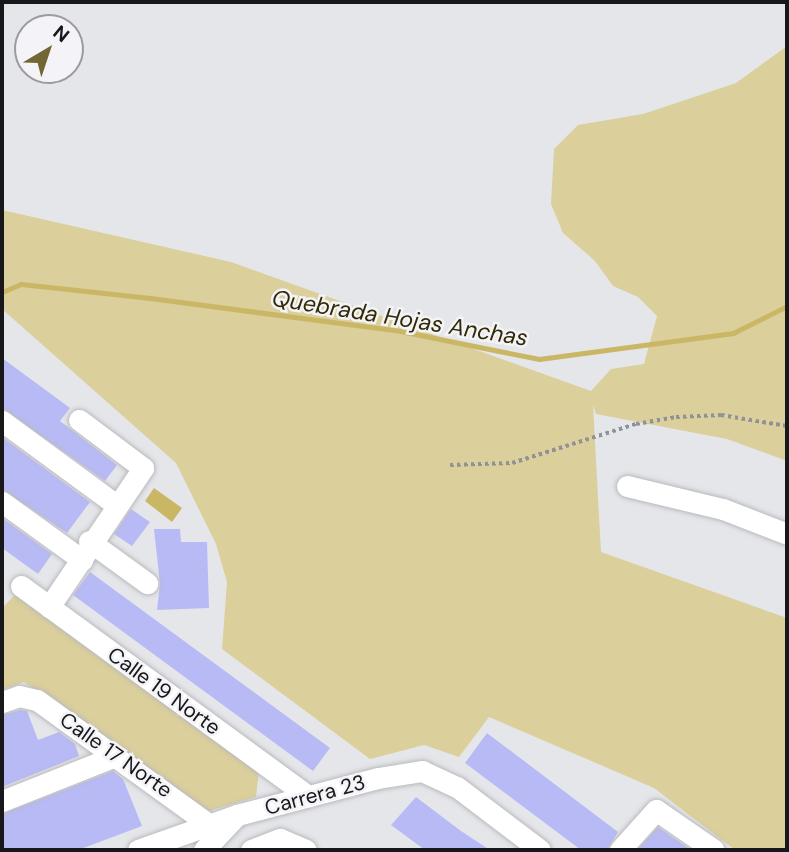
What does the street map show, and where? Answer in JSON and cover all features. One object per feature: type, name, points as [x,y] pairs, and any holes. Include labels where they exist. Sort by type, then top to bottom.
[{"type":"street","points":[[49,607],[116,504],[143,468],[79,420]]},
{"type":"street","points":[[2,421],[116,504]]},
{"type":"street","points":[[627,486],[723,509],[787,534]]},
{"type":"street","points":[[2,502],[147,583]]},
{"type":"street","name":"Calle 19 Norte","points":[[21,586],[308,796]]},
{"type":"street","name":"Calle 17 Norte","points":[[10,699],[37,700],[208,824]]},
{"type":"street","points":[[2,801],[115,755]]},
{"type":"street","name":"Carrera 23","points":[[138,850],[208,824],[308,796],[422,771],[457,787],[540,850]]},
{"type":"street","points":[[620,850],[656,810],[714,850]]},
{"type":"street","points":[[204,850],[237,816]]},
{"type":"street","points":[[251,850],[279,839],[306,850]]},
{"type":"path","points":[[450,465],[512,463],[636,424],[676,417],[721,415],[787,426]]},
{"type":"shaded area","points":[[787,46],[787,461],[727,439],[596,414],[593,405],[601,552],[787,618],[787,850],[735,850],[654,788],[489,717],[459,757],[424,745],[370,759],[222,649],[227,582],[216,544],[176,463],[2,309],[2,210],[231,262],[591,391],[611,369],[644,364],[657,316],[638,297],[613,286],[595,261],[563,233],[551,204],[554,149],[578,125],[643,114],[736,83]]},
{"type":"shaded area","points":[[154,488],[182,508],[172,522],[145,501]]},
{"type":"shaded area","points":[[15,595],[259,771],[256,797],[209,811],[24,682],[2,690],[2,608]]},
{"type":"building","points":[[2,358],[70,408],[60,421],[117,465],[105,481],[2,408]]},
{"type":"building","points":[[2,437],[90,502],[67,533],[2,489]]},
{"type":"building","points":[[131,509],[150,522],[132,546],[114,534]]},
{"type":"building","points":[[2,518],[52,554],[38,574],[2,548]]},
{"type":"building","points":[[154,529],[180,529],[181,542],[207,542],[209,608],[157,610],[160,584]]},
{"type":"building","points":[[90,572],[330,748],[313,771],[73,595]]},
{"type":"building","points":[[27,711],[38,740],[59,732],[75,744],[79,756],[2,787],[2,715]]},
{"type":"building","points":[[487,733],[618,832],[607,850],[581,850],[465,763]]},
{"type":"building","points":[[113,771],[123,779],[142,826],[78,850],[2,850],[2,814]]},
{"type":"building","points":[[416,797],[490,850],[425,850],[391,825]]},
{"type":"building","points":[[658,827],[691,850],[637,850]]},
{"type":"waterway","name":"Quebrada Hojas Anchas","points":[[2,292],[21,284],[150,298],[400,331],[539,359],[733,333],[787,306]]}]
